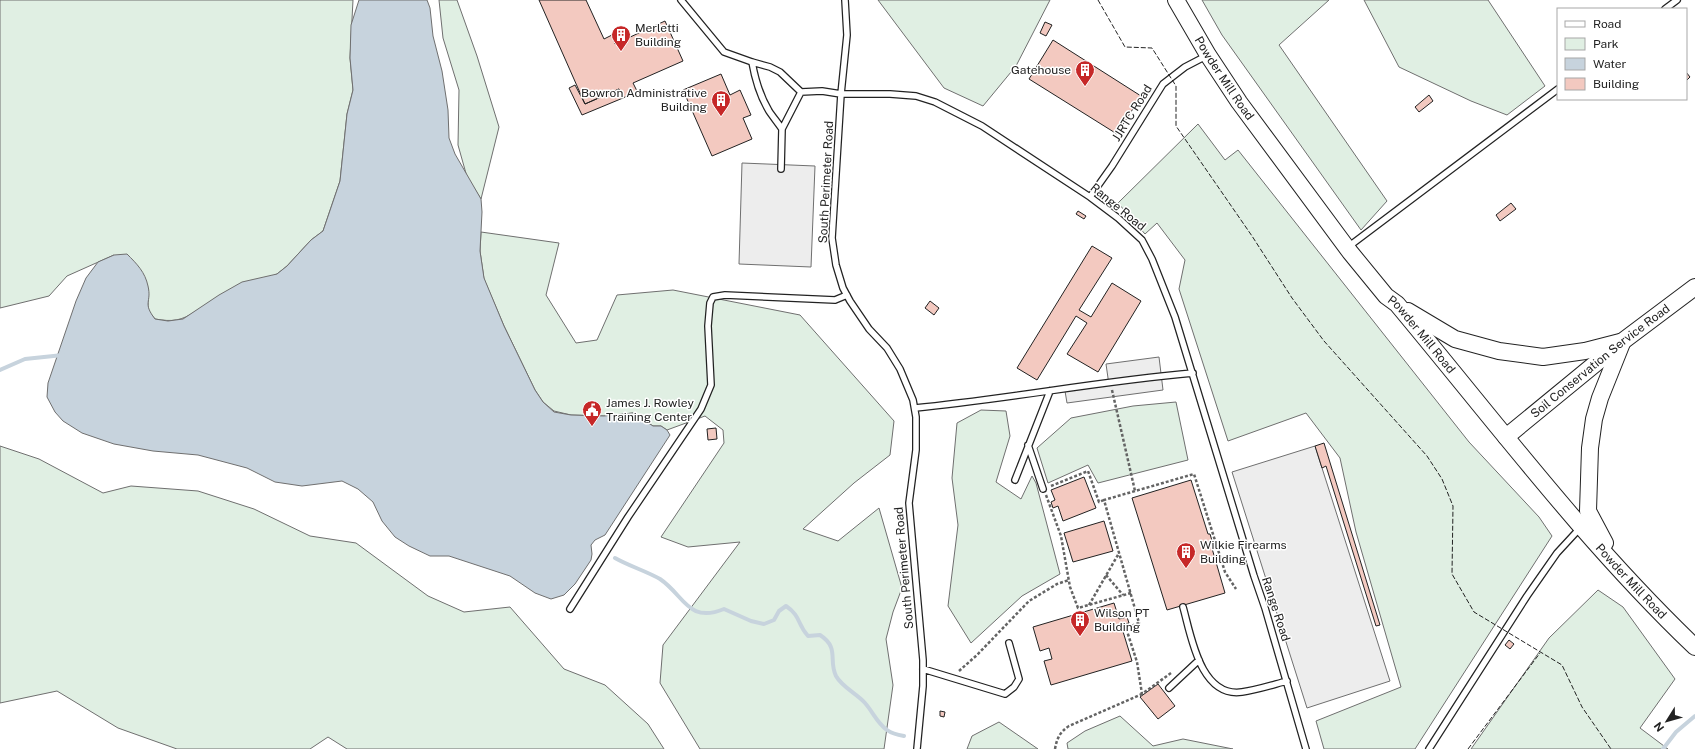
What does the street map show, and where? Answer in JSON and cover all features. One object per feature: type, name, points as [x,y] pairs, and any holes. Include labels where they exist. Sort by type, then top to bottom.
[{"type":"main road","name":"Powder Mill Road","points":[[1176,0],[1208,55],[1239,102],[1347,248],[1386,296],[1397,304],[1524,460],[1617,567],[1655,609],[1695,647]]},
{"type":"main road","name":"Soil Conservation Service Road","points":[[1506,437],[1623,341],[1695,287]]},
{"type":"main road","points":[[1397,304],[1456,338],[1499,351],[1543,356],[1557,356],[1585,351],[1623,341]]},
{"type":"main road","points":[[1617,567],[1588,511],[1589,467],[1591,436],[1600,398],[1623,341]]},
{"type":"lane","points":[[681,0],[724,52],[770,67],[780,72],[801,92],[782,129],[781,168]]},
{"type":"lane","name":"South Perimeter Road","points":[[846,0],[847,35],[841,94],[832,238],[838,275],[847,295],[869,328],[886,348],[900,369],[915,408],[916,450],[909,503],[923,669],[923,686],[917,749]]},
{"type":"lane","points":[[1665,8],[1677,0]]},
{"type":"lane","name":"JJRTC Road","points":[[1090,197],[1112,166],[1152,99],[1164,84],[1185,67],[1208,55]]},
{"type":"lane","points":[[752,62],[755,79],[763,100],[769,112],[782,129]]},
{"type":"lane","points":[[1347,248],[1557,89]]},
{"type":"lane","name":"Range Road","points":[[801,92],[890,94],[916,96],[935,102],[982,126],[1090,197],[1118,218],[1142,240],[1152,259],[1175,318],[1193,373],[1287,681],[1306,749]]},
{"type":"lane","points":[[570,609],[628,517],[701,409],[710,384],[708,326],[710,303],[713,297],[725,295],[835,300],[847,295]]},
{"type":"lane","points":[[915,408],[1050,392],[1151,376],[1193,373]]},
{"type":"lane","points":[[1015,480],[1050,392]]},
{"type":"lane","points":[[1028,445],[1043,489]]},
{"type":"lane","points":[[1428,749],[1544,571],[1557,553],[1582,526]]},
{"type":"lane","points":[[1183,607],[1198,660],[1211,682],[1229,692],[1241,693],[1287,681]]},
{"type":"lane","points":[[923,669],[1005,694],[1014,687],[1018,679],[1009,643]]},
{"type":"lane","points":[[1169,688],[1198,660]]},
{"type":"path","points":[[1110,383],[1135,491]]},
{"type":"path","points":[[1131,593],[1078,608],[1070,586],[1061,536],[1043,489],[1088,471],[1099,502],[1194,474],[1225,572],[1236,589]]},
{"type":"path","points":[[1104,500],[1139,623],[1126,628],[1136,662],[1142,694]]},
{"type":"path","points":[[1089,605],[1119,552]]},
{"type":"path","points":[[1106,575],[1124,595]]},
{"type":"path","points":[[951,678],[977,655],[1029,601],[1057,584],[1069,580]]},
{"type":"path","points":[[1055,749],[1057,739],[1062,731],[1069,726],[1142,694],[1171,672],[1180,678]]},
{"type":"green space","points":[[0,0],[353,0],[350,58],[353,90],[347,114],[340,181],[323,231],[311,240],[287,266],[277,274],[177,320],[155,319],[148,310],[148,288],[114,255],[67,276],[49,296],[0,308]]},
{"type":"green space","points":[[439,0],[457,0],[477,56],[499,127],[481,199],[467,177],[458,145],[459,90],[443,38]]},
{"type":"green space","points":[[878,0],[1050,0],[1016,66],[983,106],[944,88]]},
{"type":"green space","points":[[1202,0],[1329,0],[1279,45],[1387,201],[1361,230],[1222,35]]},
{"type":"green space","points":[[1364,0],[1488,0],[1545,86],[1507,115],[1471,101],[1399,67]]},
{"type":"green space","points":[[1198,124],[1225,160],[1238,150],[1469,442],[1539,517],[1552,536],[1415,749],[1324,749],[1316,721],[1401,687],[1356,532],[1340,458],[1306,413],[1228,441],[1179,289],[1185,260],[1157,223],[1145,234],[1118,203]]},
{"type":"green space","points":[[481,232],[559,243],[546,295],[576,343],[597,340],[617,295],[673,290],[800,315],[894,421],[890,455],[854,483],[803,529],[838,541],[879,508],[902,588],[893,612],[886,639],[893,685],[884,749],[700,749],[660,683],[663,645],[740,542],[688,547],[661,537],[724,443],[723,430],[705,416],[667,430],[661,426],[653,426],[633,413],[604,416],[571,415],[554,411],[543,402],[535,390],[504,326],[484,279],[480,251]]},
{"type":"green space","points":[[1176,402],[1188,460],[1098,483],[1088,465],[1048,483],[1037,448],[1071,418],[1133,406]]},
{"type":"green space","points":[[981,410],[1006,411],[1010,436],[996,482],[1021,499],[1032,476],[1036,483],[1060,574],[1022,596],[971,643],[948,606],[958,525],[952,478],[957,423]]},
{"type":"green space","points":[[0,446],[39,459],[103,493],[131,486],[198,491],[254,509],[310,536],[356,543],[428,596],[464,612],[510,607],[564,669],[605,685],[648,724],[664,749],[347,749],[328,737],[310,749],[177,749],[118,728],[57,691],[0,703]]},
{"type":"green space","points":[[1598,590],[1623,607],[1675,679],[1640,728],[1668,749],[1471,749],[1549,638]]},
{"type":"green space","points":[[1120,716],[1153,746],[1183,739],[1233,749],[1068,749],[1067,743],[1085,731]]},
{"type":"green space","points":[[999,722],[1038,749],[967,749],[972,736]]},
{"type":"shaded area","points":[[742,163],[815,166],[811,267],[739,264]]},
{"type":"shaded area","points":[[1159,357],[1163,390],[1067,403],[1065,391],[1109,385],[1106,364]]},
{"type":"shaded area","points":[[1315,446],[1390,681],[1307,708],[1232,472]]},
{"type":"water","points":[[359,0],[427,0],[430,8],[433,36],[442,71],[448,110],[449,138],[455,154],[481,199],[482,212],[480,251],[484,278],[504,326],[535,390],[543,402],[554,412],[571,415],[604,416],[633,413],[653,426],[661,426],[667,430],[670,435],[605,535],[595,540],[591,545],[591,560],[575,584],[564,595],[551,599],[535,593],[510,576],[449,556],[430,556],[409,546],[395,537],[382,521],[373,502],[358,489],[342,481],[302,486],[275,482],[247,468],[198,455],[153,451],[114,444],[82,433],[63,421],[55,412],[47,397],[48,383],[76,301],[86,278],[98,262],[114,255],[127,254],[145,276],[149,292],[148,306],[155,319],[168,321],[183,319],[219,295],[242,282],[277,274],[287,266],[311,240],[323,231],[340,181],[347,114],[353,90],[350,58],[351,25]]},
{"type":"building","name":"Merletti Building","points":[[539,0],[586,0],[604,39],[612,35],[615,44],[665,21],[683,61],[633,83],[637,91],[623,98],[619,89],[585,104]]},
{"type":"building","points":[[1045,22],[1052,25],[1046,36],[1040,33]]},
{"type":"building","name":"Gatehouse","points":[[1053,40],[1141,96],[1117,134],[1029,79]]},
{"type":"building","points":[[1687,73],[1690,77],[1687,80]]},
{"type":"building","name":"Bowron Administrative Building","points":[[721,74],[730,95],[740,90],[751,115],[743,118],[752,139],[712,156],[683,90]]},
{"type":"building","points":[[575,85],[585,104],[619,89],[623,98],[582,115],[569,88]]},
{"type":"building","points":[[1429,95],[1433,101],[1419,112],[1415,107]]},
{"type":"building","points":[[1511,203],[1516,209],[1500,221],[1496,215]]},
{"type":"building","points":[[1078,211],[1086,216],[1084,219],[1076,214]]},
{"type":"building","points":[[1092,246],[1112,258],[1079,310],[1091,317],[1112,283],[1141,301],[1098,372],[1067,354],[1087,323],[1076,316],[1037,380],[1017,368]]},
{"type":"building","points":[[930,301],[939,308],[934,315],[925,308]]},
{"type":"building","points":[[716,428],[717,439],[708,440],[707,429]]},
{"type":"building","points":[[1324,443],[1380,625],[1376,626],[1326,466],[1322,468],[1315,446]]},
{"type":"building","points":[[1084,477],[1096,508],[1063,521],[1058,506],[1053,508],[1051,502],[1055,500],[1051,490]]},
{"type":"building","name":"Wilkie Firearms Building","points":[[1191,480],[1208,534],[1210,534],[1213,544],[1211,545],[1225,593],[1167,610],[1132,498]]},
{"type":"building","points":[[1104,521],[1113,551],[1073,562],[1064,533]]},
{"type":"building","name":"Wilson PT Building","points":[[1114,603],[1119,619],[1127,617],[1129,623],[1121,625],[1132,661],[1051,685],[1044,661],[1052,659],[1049,648],[1040,651],[1033,627]]},
{"type":"building","points":[[1509,640],[1514,644],[1510,649],[1505,645]]},
{"type":"building","points":[[1158,684],[1175,706],[1158,719],[1140,697]]},
{"type":"building","points":[[940,711],[945,712],[944,717],[940,716]]},
{"type":"waterway","points":[[0,370],[25,359],[63,355]]},
{"type":"waterway","points":[[615,558],[660,579],[668,585],[688,606],[702,613],[712,613],[724,609],[751,621],[764,624],[774,620],[779,611],[786,606],[797,617],[808,636],[820,635],[830,645],[832,649],[834,670],[836,676],[842,684],[865,703],[884,727],[893,733],[904,736]]},
{"type":"waterway","points":[[1663,749],[1676,732],[1695,716]]},
{"type":"fence","points":[[1098,0],[1125,47],[1152,48],[1176,86],[1176,126],[1252,236],[1292,298],[1324,341],[1427,456],[1442,479],[1453,506],[1452,574],[1474,612],[1562,665],[1582,707],[1611,749]]},
{"type":"fence","points":[[1468,749],[1540,653]]},
{"type":"place","name":"Merletti Building","points":[[621,52]]},
{"type":"place","name":"Gatehouse","points":[[1085,87]]},
{"type":"place","name":"Bowron Administrative Building","points":[[721,117]]},
{"type":"place","name":"James J. Rowley Training Center","points":[[592,427]]},
{"type":"place","name":"Wilkie Firearms Building","points":[[1186,569]]},
{"type":"place","name":"Wilson PT Building","points":[[1080,637]]}]
